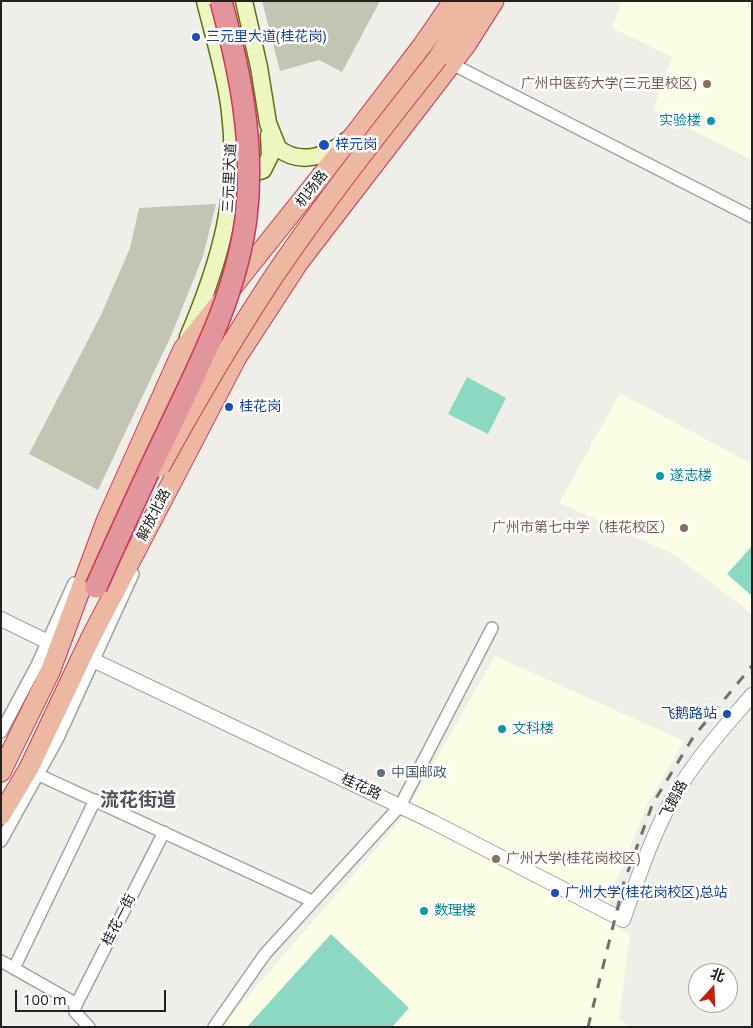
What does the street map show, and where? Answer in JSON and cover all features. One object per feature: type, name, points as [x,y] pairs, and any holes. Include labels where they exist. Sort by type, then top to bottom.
[{"type":"highway","points":[[1,792],[39,720],[138,492],[216,331],[239,258],[247,201],[248,134],[242,88],[221,1]]},
{"type":"highway","name":"机场路","points":[[183,349],[301,204],[422,46],[453,1]]},
{"type":"highway","points":[[301,204],[299,210],[302,222],[315,228],[325,226],[445,61],[473,1]]},
{"type":"highway","points":[[96,587],[200,396],[268,285],[334,192],[445,61],[478,29],[494,1]]},
{"type":"highway","name":"解放北路","points":[[1,815],[43,740],[91,637],[233,364],[274,296],[325,226]]},
{"type":"highway","points":[[1,772],[50,672],[96,546],[183,349],[209,344],[219,347],[228,353],[233,364]]},
{"type":"main road","name":"三元里大道","points":[[183,349],[213,277],[229,215],[233,149],[226,88],[205,1]]},
{"type":"main road","points":[[229,1],[246,72]]},
{"type":"main road","points":[[233,149],[240,169],[252,173],[262,170],[270,156],[268,123],[259,67],[244,1]]},
{"type":"main road","points":[[268,123],[278,148],[292,156],[306,158],[334,149],[357,131]]},
{"type":"main road","points":[[91,637],[108,578],[119,550],[171,438]]},
{"type":"street","points":[[445,61],[752,217]]},
{"type":"street","points":[[1,841],[39,775],[95,661],[192,440]]},
{"type":"street","points":[[1,732],[48,642],[80,569],[96,546]]},
{"type":"street","points":[[1,620],[48,642]]},
{"type":"street","points":[[214,1027],[265,954],[400,806],[492,628]]},
{"type":"street","name":"桂花路","points":[[95,661],[400,806],[623,920]]},
{"type":"street","name":"飞鹅路","points":[[623,920],[659,828],[676,794],[706,749],[752,696]]},
{"type":"street","points":[[39,775],[312,901]]},
{"type":"street","points":[[17,962],[95,800]]},
{"type":"street","name":"桂花一街","points":[[75,1007],[164,832]]},
{"type":"street","points":[[1,961],[75,1003],[74,1012],[89,1027]]},
{"type":"shaded area","points":[[262,1],[380,1],[342,72],[319,60],[280,71]]},
{"type":"shaded area","name":"广州中医药大学(三元里校区)","points":[[622,1],[752,1],[752,160],[653,110],[672,57],[612,28]]},
{"type":"shaded area","points":[[216,204],[203,256],[171,336],[98,490],[29,454],[101,315],[130,248],[139,208]]},
{"type":"shaded area","name":"广州市第七中学（桂花校区）","points":[[620,393],[752,464],[752,614],[673,554],[559,503]]},
{"type":"shaded area","name":"广州大学(桂花岗校区)","points":[[495,656],[684,741],[648,803],[609,899],[606,919],[630,935],[619,1019],[630,1027],[221,1027],[402,819]]},
{"type":"green space","points":[[467,377],[506,398],[488,434],[448,414]]},
{"type":"green space","points":[[752,546],[752,596],[727,574]]},
{"type":"green space","points":[[331,934],[409,1008],[392,1027],[247,1027]]},
{"type":"railway","points":[[588,1027],[624,882],[653,803],[694,736],[752,666]]},
{"type":"place","name":"三元里大道(桂花岗)","points":[[196,37]]},
{"type":"place","name":"广州中医药大学(三元里校区)","points":[[707,84]]},
{"type":"place","name":"实验楼","points":[[711,121]]},
{"type":"place","name":"梓元岗","points":[[324,145]]},
{"type":"place","name":"桂花岗","points":[[229,407]]},
{"type":"place","name":"遂志楼","points":[[660,476]]},
{"type":"place","name":"广州市第七中学（桂花校区）","points":[[684,528]]},
{"type":"place","name":"飞鹅路站","points":[[727,714]]},
{"type":"place","name":"文科楼","points":[[502,729]]},
{"type":"place","name":"中国邮政","points":[[381,773]]},
{"type":"place","name":"广州大学(桂花岗校区)","points":[[496,859]]},
{"type":"place","name":"广州大学(桂花岗校区)总站","points":[[555,893]]},
{"type":"place","name":"数理楼","points":[[424,911]]},
{"type":"district","name":"流花街道","points":[[138,801]]}]
